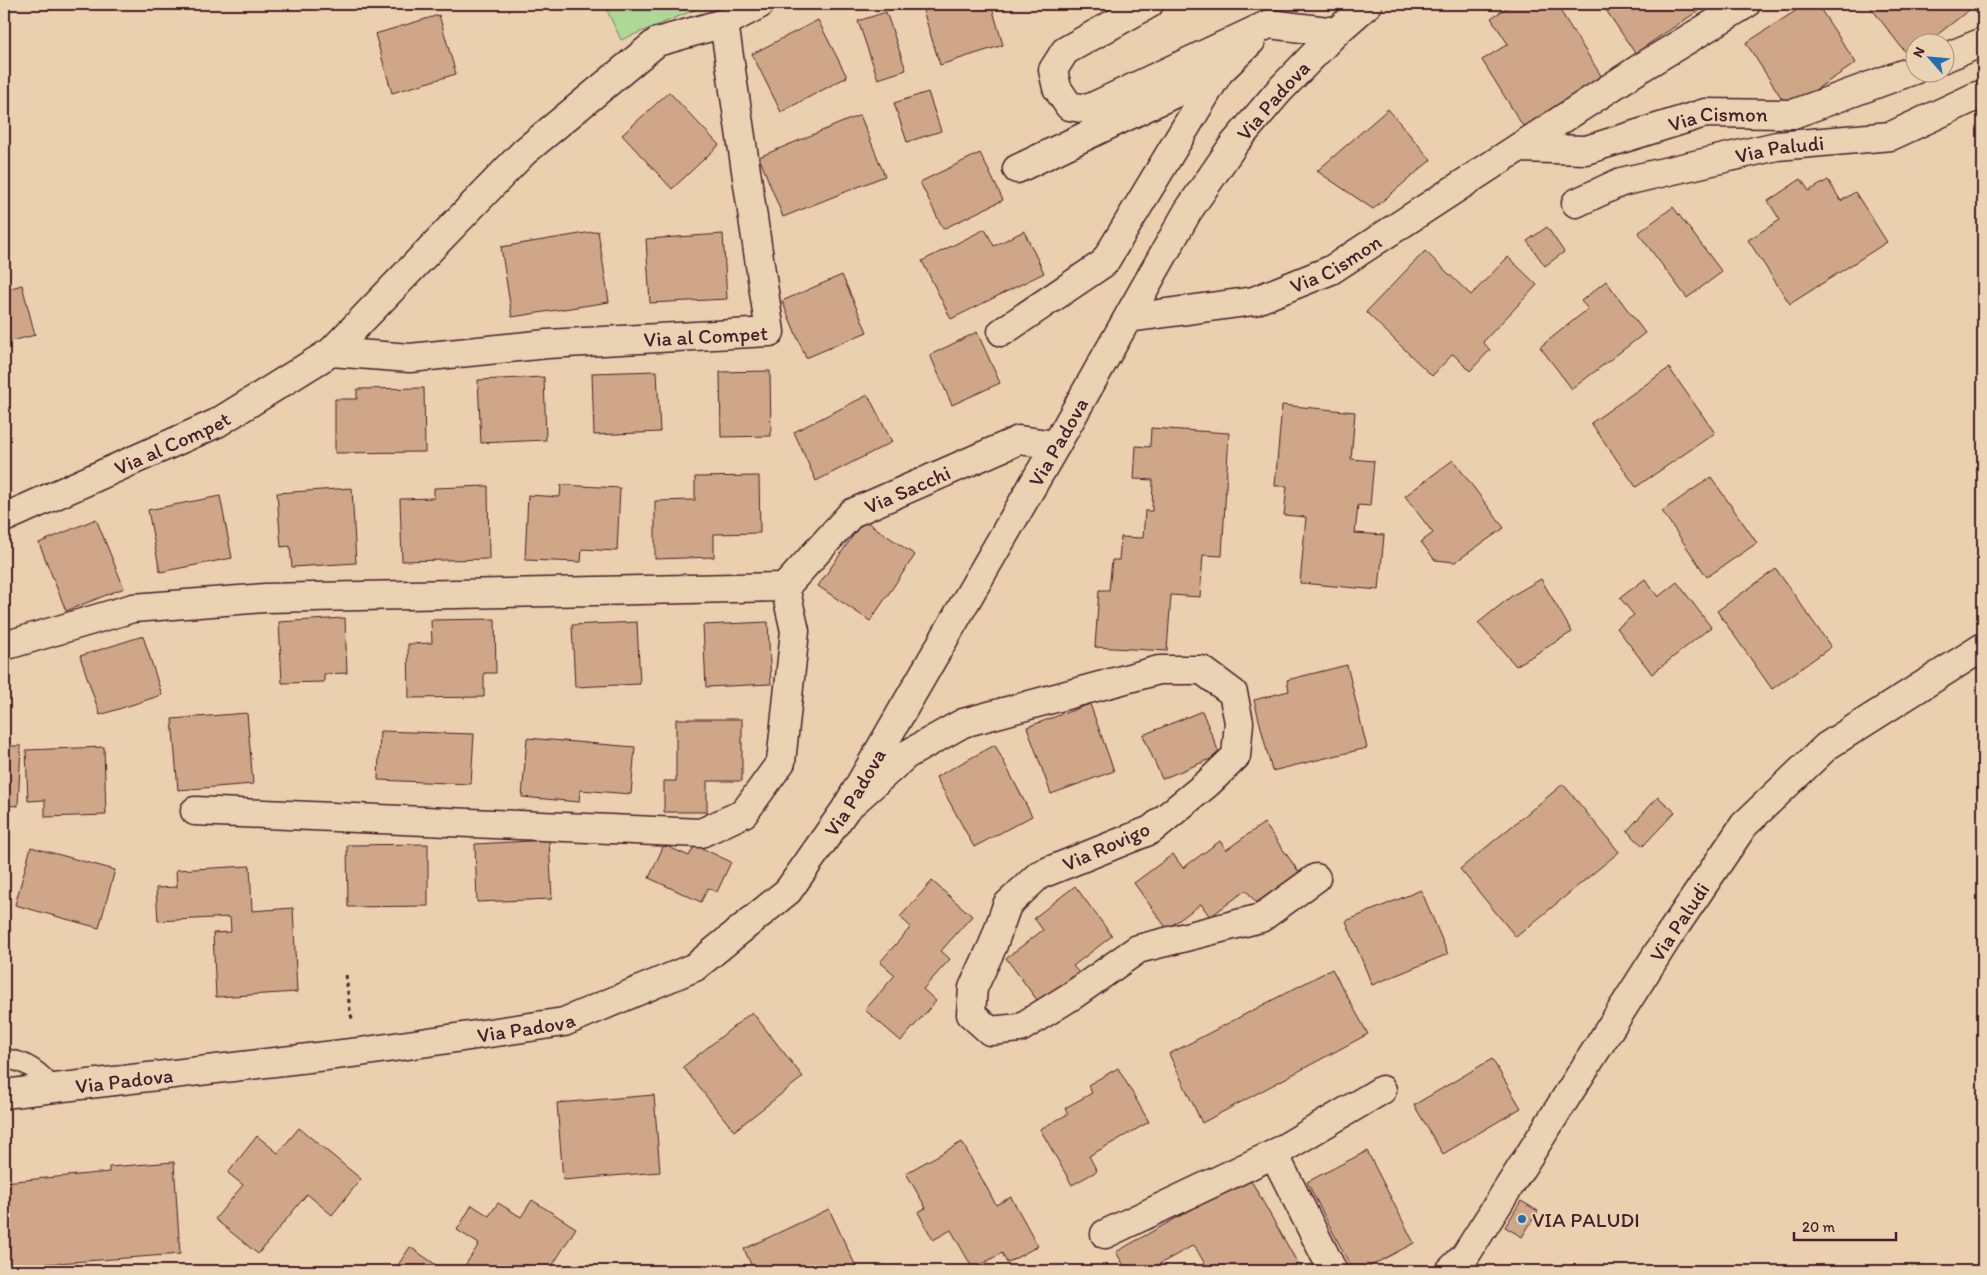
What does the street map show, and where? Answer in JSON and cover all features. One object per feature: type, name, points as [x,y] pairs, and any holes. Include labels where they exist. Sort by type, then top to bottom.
[{"type":"street","name":"Via al Compet","points":[[4,518],[217,423],[331,352],[524,152],[657,42],[724,23],[760,4]]},
{"type":"street","points":[[1149,4],[1065,51],[1053,70],[1057,88],[1069,106],[1088,108],[1269,24],[1336,32]]},
{"type":"street","name":"Via Padova","points":[[4,1094],[360,1052],[564,1022],[695,967],[788,891],[845,810],[1129,318],[1188,211],[1234,144],[1279,91],[1336,32],[1368,4]]},
{"type":"street","name":"Via Cismon","points":[[1129,318],[1254,301],[1331,270],[1642,67],[1746,4]]},
{"type":"street","name":"Via al Compet","points":[[331,352],[410,358],[547,344],[770,332],[724,23]]},
{"type":"street","points":[[1002,332],[1104,263],[1219,72],[1269,24]]},
{"type":"street","points":[[1954,54],[1983,42]]},
{"type":"street","points":[[1017,169],[1219,72]]},
{"type":"street","name":"Via Cismon","points":[[1518,148],[1586,150],[1705,113],[1793,114],[1904,74]]},
{"type":"street","name":"Via Paludi","points":[[1576,203],[1621,182],[1776,146],[1891,136],[1977,96],[1983,97]]},
{"type":"street","name":"Via Sacchi","points":[[785,587],[852,513],[1019,440],[1056,445]]},
{"type":"street","points":[[4,646],[133,608],[143,607],[265,598],[785,587],[795,631],[781,762],[744,813],[701,833],[195,811]]},
{"type":"street","name":"Via Paludi","points":[[1450,1271],[1465,1256],[1670,934],[1744,825],[1827,746],[1983,646]]},
{"type":"street","name":"Via Rovigo","points":[[845,810],[906,755],[963,724],[1158,670],[1202,670],[1233,692],[1239,722],[1236,756],[1208,783],[1151,830],[1039,875],[1007,905],[993,945],[973,988],[970,1014],[990,1031],[1020,1028],[1073,995],[1138,949],[1261,918],[1316,878]]},
{"type":"street","points":[[1105,1234],[1274,1154],[1382,1090]]},
{"type":"street","points":[[1274,1154],[1333,1271]]},
{"type":"lane","points":[[4,1059],[18,1059],[44,1077],[53,1089]]},
{"type":"path","points":[[346,975],[350,1011],[354,1025]]},
{"type":"green space","points":[[604,4],[709,4],[621,40]]},
{"type":"building","points":[[921,4],[991,4],[1003,45],[940,65]]},
{"type":"building","points":[[1513,4],[1556,4],[1605,82],[1526,131],[1482,60],[1508,44],[1491,18]]},
{"type":"building","points":[[1602,4],[1702,4],[1704,7],[1635,53]]},
{"type":"building","points":[[1806,4],[1817,4],[1856,63],[1788,108],[1746,43]]},
{"type":"building","points":[[1868,4],[1964,4],[1969,10],[1941,32],[1904,32],[1904,51]]},
{"type":"building","points":[[886,12],[906,70],[878,79],[858,21]]},
{"type":"building","points":[[439,15],[456,74],[392,93],[375,34]]},
{"type":"building","points":[[818,20],[847,77],[781,112],[752,54]]},
{"type":"building","points":[[669,92],[719,145],[672,189],[622,135]]},
{"type":"building","points":[[928,92],[941,131],[907,142],[894,103]]},
{"type":"building","points":[[1388,109],[1431,160],[1373,209],[1317,171]]},
{"type":"building","points":[[860,115],[885,176],[783,217],[759,157]]},
{"type":"building","points":[[980,153],[1003,200],[943,229],[920,182]]},
{"type":"building","points":[[1801,179],[1809,191],[1828,180],[1841,201],[1855,192],[1887,242],[1790,304],[1748,240],[1780,220],[1768,201]]},
{"type":"building","points":[[1673,207],[1722,272],[1687,298],[1638,233]]},
{"type":"building","points":[[1547,227],[1564,252],[1545,266],[1527,241]]},
{"type":"building","points":[[985,229],[994,246],[1024,231],[1044,273],[951,319],[922,261]]},
{"type":"building","points":[[598,231],[609,302],[512,317],[501,247]]},
{"type":"building","points":[[723,234],[727,299],[650,303],[646,239]]},
{"type":"building","points":[[1425,251],[1471,295],[1508,257],[1537,285],[1483,342],[1490,350],[1470,371],[1453,354],[1432,376],[1366,312]]},
{"type":"building","points":[[842,275],[867,332],[806,358],[782,301]]},
{"type":"building","points":[[1606,281],[1645,333],[1572,389],[1540,347],[1588,309],[1581,301]]},
{"type":"building","points":[[22,285],[35,335],[4,343],[4,290]]},
{"type":"building","points":[[977,332],[1000,383],[952,405],[930,355]]},
{"type":"building","points":[[1669,368],[1715,433],[1636,487],[1591,423]]},
{"type":"building","points":[[657,371],[660,432],[594,435],[592,373]]},
{"type":"building","points":[[770,371],[771,436],[721,437],[720,372]]},
{"type":"building","points":[[544,377],[546,440],[481,443],[478,380]]},
{"type":"building","points":[[424,388],[425,452],[335,453],[335,399],[357,399],[357,389]]},
{"type":"building","points":[[868,395],[892,442],[816,481],[794,432]]},
{"type":"building","points":[[1282,405],[1355,412],[1351,459],[1374,461],[1370,506],[1358,505],[1355,533],[1384,535],[1379,590],[1300,583],[1306,517],[1284,515],[1287,486],[1275,486]]},
{"type":"building","points":[[1151,428],[1229,433],[1222,556],[1203,555],[1200,597],[1171,595],[1167,651],[1095,647],[1099,590],[1109,590],[1112,560],[1119,560],[1121,537],[1143,538],[1145,511],[1152,511],[1153,480],[1134,479],[1136,446],[1150,447]]},
{"type":"building","points":[[1453,460],[1504,528],[1455,562],[1435,560],[1421,542],[1433,533],[1405,496]]},
{"type":"building","points":[[759,476],[760,533],[714,534],[714,557],[655,559],[655,501],[695,500],[695,477]]},
{"type":"building","points":[[1711,477],[1757,543],[1707,577],[1662,511]]},
{"type":"building","points":[[561,485],[620,488],[617,551],[582,549],[581,562],[525,560],[528,495],[560,497]]},
{"type":"building","points":[[488,486],[489,559],[402,561],[400,499],[434,498],[434,488]]},
{"type":"building","points":[[352,488],[356,563],[292,567],[290,546],[281,547],[277,493]]},
{"type":"building","points":[[220,496],[232,558],[160,572],[148,510]]},
{"type":"building","points":[[96,519],[124,588],[66,611],[39,543]]},
{"type":"building","points":[[864,520],[915,555],[870,621],[818,586]]},
{"type":"building","points":[[1776,569],[1831,647],[1772,689],[1717,611]]},
{"type":"building","points":[[1541,579],[1572,632],[1516,666],[1478,623],[1513,595]]},
{"type":"building","points":[[1645,579],[1658,597],[1677,582],[1711,627],[1652,674],[1617,628],[1634,615],[1620,598]]},
{"type":"building","points":[[345,618],[347,673],[324,674],[324,682],[282,683],[279,622]]},
{"type":"building","points":[[495,619],[496,673],[484,673],[484,697],[409,698],[408,644],[432,643],[431,620]]},
{"type":"building","points":[[637,622],[640,684],[575,687],[572,625]]},
{"type":"building","points":[[768,622],[771,684],[706,687],[703,625]]},
{"type":"building","points":[[143,636],[162,695],[100,715],[80,656]]},
{"type":"building","points":[[1347,665],[1367,748],[1272,771],[1254,700],[1289,691],[1287,680]]},
{"type":"building","points":[[1090,704],[1114,771],[1051,794],[1027,727]]},
{"type":"building","points":[[1202,711],[1220,755],[1162,779],[1143,735]]},
{"type":"building","points":[[247,713],[253,784],[178,790],[172,719]]},
{"type":"building","points":[[4,718],[6,718],[5,746],[21,746],[18,806],[4,805]]},
{"type":"building","points":[[676,719],[742,719],[742,781],[707,781],[707,812],[664,812],[664,781],[676,781]]},
{"type":"building","points":[[380,731],[474,734],[471,784],[378,780]]},
{"type":"building","points":[[527,738],[635,747],[631,794],[580,790],[579,802],[522,797]]},
{"type":"building","points":[[995,745],[1032,816],[974,847],[936,777]]},
{"type":"building","points":[[104,747],[106,815],[45,817],[45,800],[28,801],[26,750]]},
{"type":"building","points":[[1563,784],[1619,852],[1516,937],[1460,869]]},
{"type":"building","points":[[1658,797],[1675,812],[1643,846],[1627,831]]},
{"type":"building","points":[[1264,823],[1299,872],[1256,903],[1246,890],[1210,917],[1201,904],[1167,929],[1134,883],[1173,854],[1183,868],[1220,841],[1226,850]]},
{"type":"building","points":[[549,840],[552,899],[477,902],[475,844]]},
{"type":"building","points":[[428,844],[428,906],[348,907],[347,845]]},
{"type":"building","points":[[664,845],[689,856],[695,845],[731,862],[717,892],[708,888],[701,902],[649,878]]},
{"type":"building","points":[[31,847],[115,870],[99,928],[15,905]]},
{"type":"building","points":[[250,866],[252,911],[293,908],[297,992],[216,997],[213,933],[231,932],[230,917],[158,921],[156,888],[177,887],[176,870]]},
{"type":"building","points":[[932,881],[972,916],[941,951],[950,959],[923,989],[936,1001],[901,1041],[865,1010],[895,975],[880,962],[911,927],[900,917]]},
{"type":"building","points":[[1075,886],[1112,936],[1073,966],[1080,974],[1040,1004],[1006,958],[1043,930],[1034,918]]},
{"type":"building","points":[[1421,890],[1448,954],[1372,985],[1346,921]]},
{"type":"building","points":[[1332,969],[1368,1034],[1202,1123],[1169,1054]]},
{"type":"building","points":[[752,1012],[803,1077],[734,1131],[683,1067]]},
{"type":"building","points":[[1492,1059],[1521,1108],[1443,1154],[1414,1105]]},
{"type":"building","points":[[1118,1068],[1149,1122],[1089,1156],[1097,1171],[1072,1185],[1040,1129],[1068,1114],[1065,1108],[1092,1093],[1088,1085]]},
{"type":"building","points":[[654,1095],[660,1172],[563,1180],[557,1103]]},
{"type":"building","points":[[299,1128],[361,1179],[332,1215],[307,1194],[258,1254],[215,1219],[243,1185],[228,1173],[257,1136],[278,1153]]},
{"type":"building","points":[[962,1142],[996,1205],[1011,1197],[1038,1246],[1007,1263],[1002,1253],[973,1269],[951,1230],[933,1240],[918,1212],[926,1208],[906,1173]]},
{"type":"building","points":[[1367,1151],[1414,1243],[1361,1271],[1353,1271],[1307,1182]]},
{"type":"building","points":[[174,1162],[180,1254],[4,1267],[4,1182],[109,1172],[109,1167]]},
{"type":"building","points":[[1249,1177],[1302,1271],[1209,1271],[1194,1245],[1147,1271],[1127,1271],[1116,1252]]},
{"type":"building","points":[[532,1200],[576,1228],[549,1271],[536,1271],[526,1265],[522,1271],[470,1271],[464,1267],[479,1244],[457,1230],[472,1205],[489,1216],[498,1203],[521,1217]]},
{"type":"building","name":"VIA PALUDI","points":[[1521,1201],[1538,1211],[1522,1237],[1505,1227]]},
{"type":"building","points":[[829,1209],[858,1271],[754,1271],[744,1249]]},
{"type":"building","points":[[410,1247],[445,1271],[394,1271]]},
{"type":"place","name":"VIA PALUDI","points":[[1522,1219]]}]
